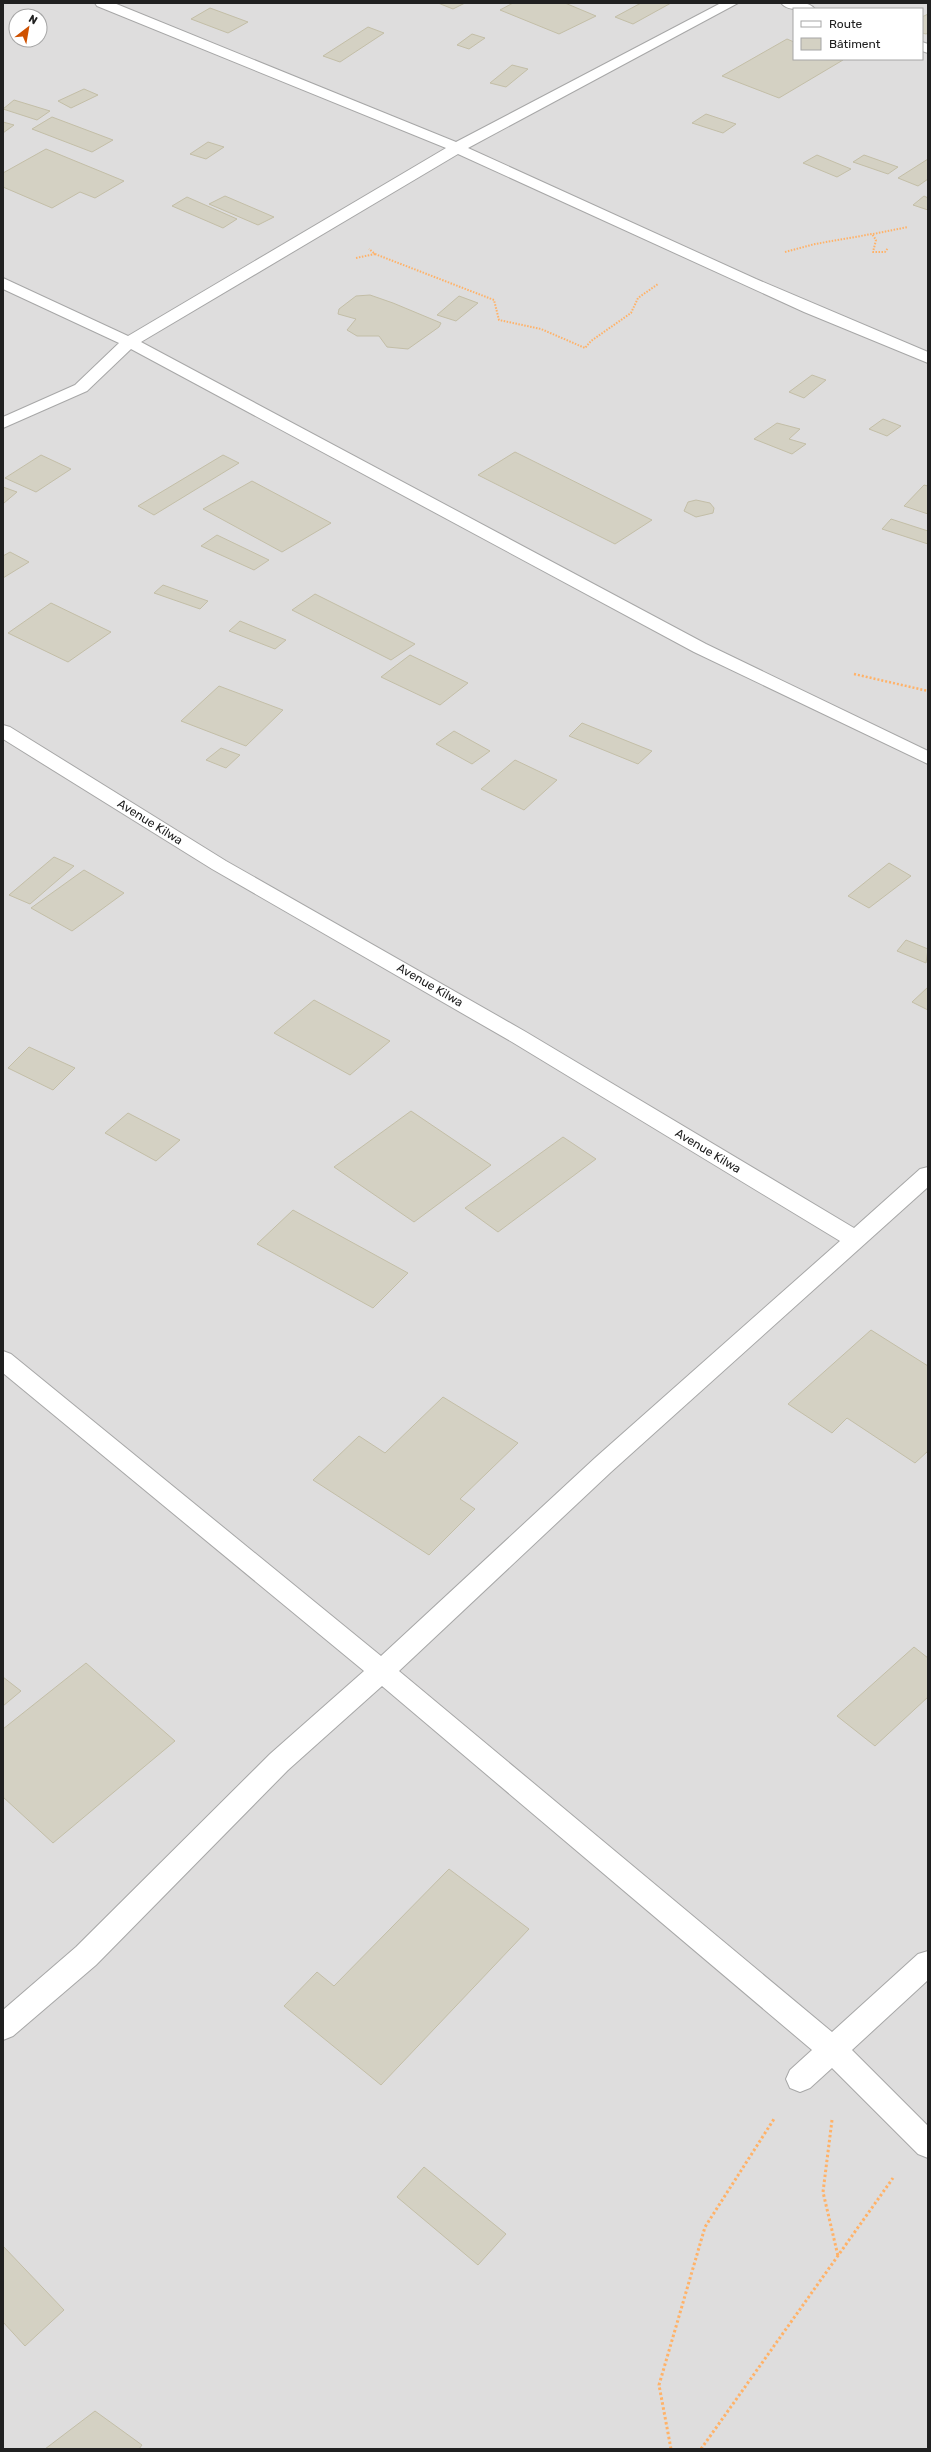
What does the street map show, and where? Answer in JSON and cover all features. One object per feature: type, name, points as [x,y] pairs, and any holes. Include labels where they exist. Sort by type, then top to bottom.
[{"type":"street","points":[[102,3],[276,72],[457,148],[846,326],[928,358]]},
{"type":"street","points":[[3,423],[80,388],[129,342],[457,148],[731,3]]},
{"type":"street","points":[[788,3],[805,8]]},
{"type":"street","points":[[3,283],[129,342],[700,648],[928,758]]},
{"type":"street","name":"Avenue Kilwa","points":[[3,732],[219,865],[519,1037],[856,1240]]},
{"type":"street","points":[[3,2027],[86,1956],[279,1762],[382,1671],[603,1465],[928,1175]]},
{"type":"street","points":[[3,1360],[382,1671],[833,2050],[924,2142]]},
{"type":"street","points":[[800,2079],[928,1963]]},
{"type":"path","points":[[784,252],[802,246],[908,228]]},
{"type":"path","points":[[872,234],[876,240],[873,252],[885,252],[888,248]]},
{"type":"path","points":[[376,254],[494,300],[499,320],[541,329],[585,348],[591,341],[631,313],[638,298],[659,283],[706,262]]},
{"type":"path","points":[[671,2449],[659,2385],[706,2227],[800,2079],[833,2122],[823,2192],[838,2256]]},
{"type":"path","points":[[701,2449],[838,2256],[924,2142]]},
{"type":"shaded area","points":[[3,3],[928,3],[928,2449],[3,2449]]},
{"type":"building","points":[[438,3],[465,3],[453,9]]},
{"type":"building","points":[[513,3],[565,3],[596,16],[559,34],[500,10]]},
{"type":"building","points":[[641,3],[671,3],[633,24],[615,17]]},
{"type":"building","points":[[210,8],[248,22],[228,33],[191,19]]},
{"type":"building","points":[[928,14],[928,33],[926,34],[923,33],[923,16]]},
{"type":"building","points":[[368,27],[384,33],[340,62],[323,56]]},
{"type":"building","points":[[472,34],[485,38],[469,49],[457,45]]},
{"type":"building","points":[[787,39],[793,42],[793,60],[843,60],[779,98],[722,76]]},
{"type":"building","points":[[512,65],[528,69],[506,87],[490,83]]},
{"type":"building","points":[[84,89],[98,95],[71,108],[58,101]]},
{"type":"building","points":[[14,100],[50,111],[37,120],[3,109]]},
{"type":"building","points":[[706,114],[736,124],[723,133],[692,123]]},
{"type":"building","points":[[52,117],[113,140],[92,152],[32,129]]},
{"type":"building","points":[[3,122],[14,125],[3,133]]},
{"type":"building","points":[[208,142],[224,147],[206,159],[190,154]]},
{"type":"building","points":[[46,149],[124,181],[95,198],[80,192],[52,208],[3,187],[3,173]]},
{"type":"building","points":[[817,155],[851,169],[837,177],[803,163]]},
{"type":"building","points":[[864,155],[898,167],[888,174],[853,162]]},
{"type":"building","points":[[928,159],[928,179],[918,186],[898,178]]},
{"type":"building","points":[[225,196],[274,217],[258,225],[209,204]]},
{"type":"building","points":[[924,196],[928,198],[928,210],[913,205]]},
{"type":"building","points":[[187,197],[237,219],[223,228],[172,206]]},
{"type":"building","points":[[370,295],[441,323],[439,327],[408,349],[387,347],[379,336],[357,336],[347,330],[356,319],[338,314],[339,309],[356,296]]},
{"type":"building","points":[[459,296],[478,303],[456,321],[437,315]]},
{"type":"building","points":[[812,375],[826,380],[804,398],[789,392]]},
{"type":"building","points":[[883,419],[901,426],[887,436],[869,429]]},
{"type":"building","points":[[777,423],[800,429],[789,439],[806,444],[792,454],[754,439]]},
{"type":"building","points":[[515,452],[652,520],[615,544],[478,475]]},
{"type":"building","points":[[41,455],[71,469],[36,492],[5,478]]},
{"type":"building","points":[[223,455],[239,463],[154,515],[138,506]]},
{"type":"building","points":[[252,481],[331,523],[282,552],[203,509]]},
{"type":"building","points":[[924,485],[928,486],[928,514],[904,506]]},
{"type":"building","points":[[3,487],[17,492],[4,503],[3,502]]},
{"type":"building","points":[[696,500],[710,503],[714,508],[713,513],[696,517],[684,511],[688,502]]},
{"type":"building","points":[[891,519],[928,531],[928,544],[882,529]]},
{"type":"building","points":[[217,535],[269,560],[254,570],[201,546]]},
{"type":"building","points":[[10,552],[29,562],[3,578],[3,556]]},
{"type":"building","points":[[163,585],[208,601],[200,609],[154,593]]},
{"type":"building","points":[[315,594],[415,644],[391,660],[292,610]]},
{"type":"building","points":[[51,603],[111,632],[68,662],[8,633]]},
{"type":"building","points":[[240,621],[286,640],[275,649],[229,631]]},
{"type":"building","points":[[410,655],[468,683],[440,705],[381,677]]},
{"type":"building","points":[[219,686],[283,710],[246,746],[181,721]]},
{"type":"building","points":[[582,723],[652,751],[638,764],[569,736]]},
{"type":"building","points":[[454,731],[490,751],[472,764],[436,744]]},
{"type":"building","points":[[221,748],[240,755],[226,768],[206,760]]},
{"type":"building","points":[[515,760],[557,780],[524,810],[481,789]]},
{"type":"building","points":[[54,857],[74,866],[30,904],[9,895]]},
{"type":"building","points":[[889,863],[911,876],[869,908],[848,896]]},
{"type":"building","points":[[84,870],[124,893],[72,931],[31,908]]},
{"type":"building","points":[[906,940],[928,949],[926,963],[897,951]]},
{"type":"building","points":[[928,987],[928,1010],[912,1002]]},
{"type":"building","points":[[314,1000],[390,1041],[350,1075],[274,1033]]},
{"type":"building","points":[[29,1047],[75,1068],[53,1090],[8,1068]]},
{"type":"building","points":[[411,1111],[491,1165],[414,1222],[334,1167]]},
{"type":"building","points":[[128,1113],[180,1140],[156,1161],[105,1133]]},
{"type":"building","points":[[563,1137],[596,1159],[498,1232],[465,1208]]},
{"type":"building","points":[[293,1210],[408,1273],[373,1308],[257,1244]]},
{"type":"building","points":[[871,1330],[928,1366],[928,1451],[915,1463],[847,1418],[832,1433],[788,1404]]},
{"type":"building","points":[[443,1397],[518,1443],[460,1499],[475,1509],[429,1555],[313,1480],[359,1436],[385,1453]]},
{"type":"building","points":[[914,1647],[928,1658],[928,1697],[875,1746],[837,1716]]},
{"type":"building","points":[[86,1663],[175,1741],[53,1843],[3,1797],[3,1729]]},
{"type":"building","points":[[3,1677],[21,1691],[3,1706]]},
{"type":"building","points":[[449,1869],[529,1929],[381,2085],[284,2006],[317,1972],[334,1986]]},
{"type":"building","points":[[424,2167],[506,2234],[478,2265],[397,2197]]},
{"type":"building","points":[[3,2246],[64,2310],[25,2346],[3,2322]]},
{"type":"building","points":[[95,2411],[142,2445],[139,2449],[45,2449]]}]
